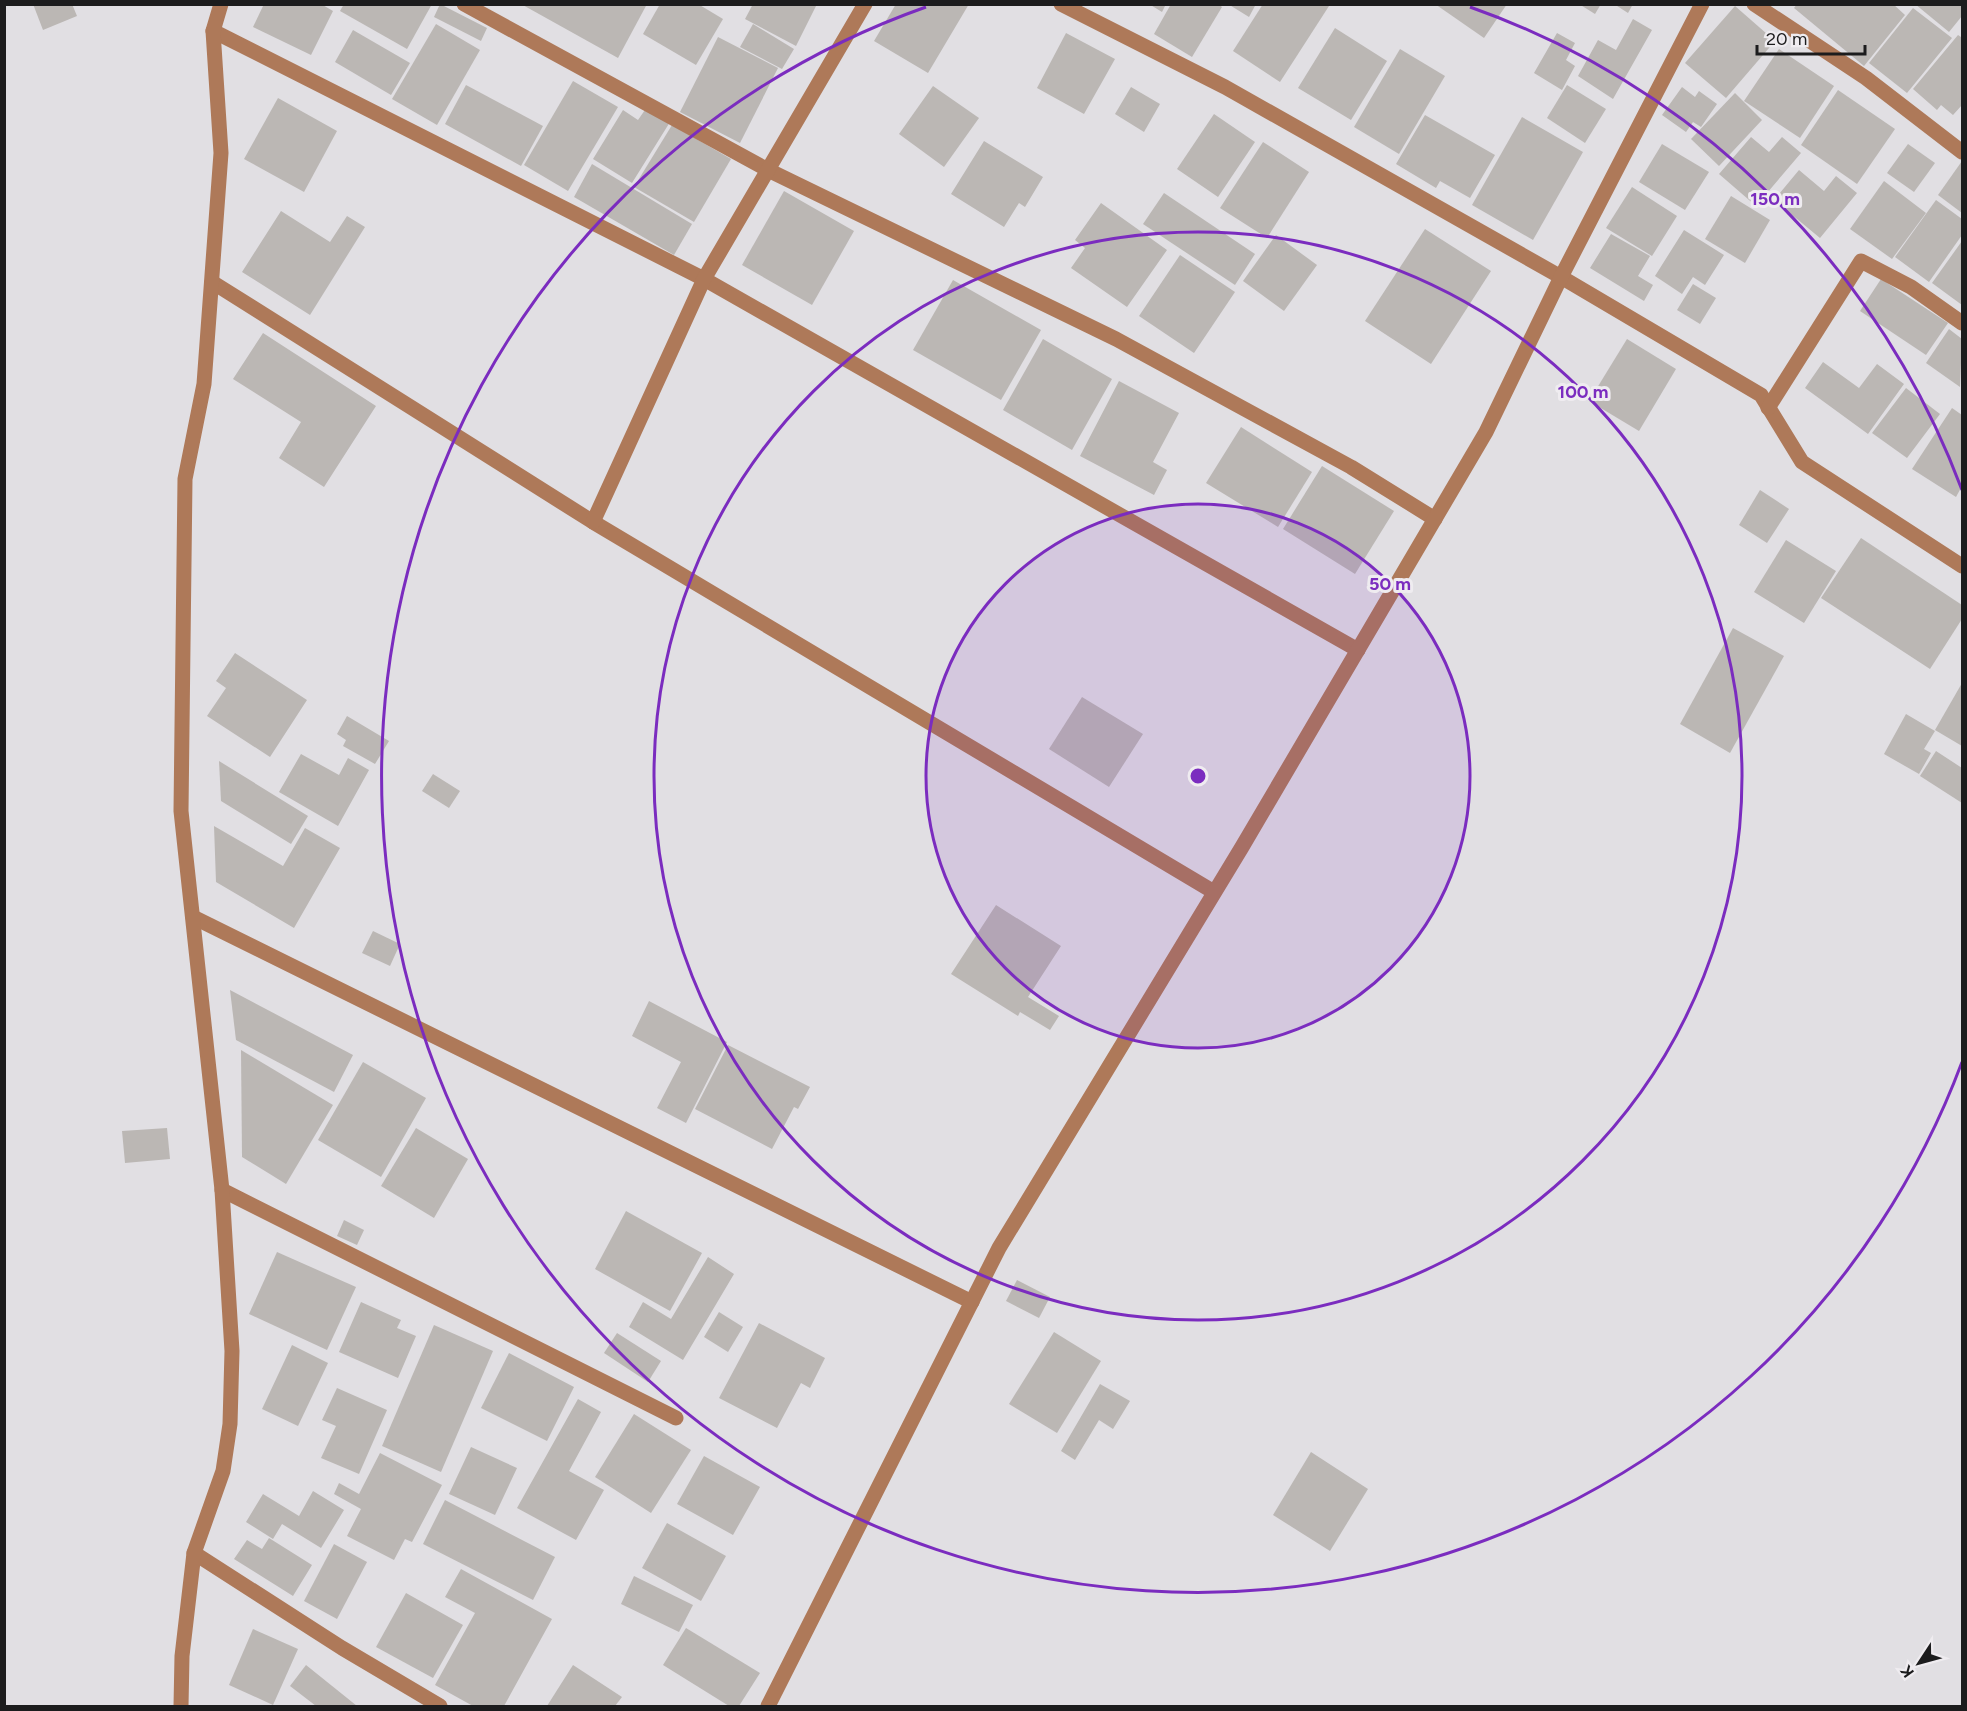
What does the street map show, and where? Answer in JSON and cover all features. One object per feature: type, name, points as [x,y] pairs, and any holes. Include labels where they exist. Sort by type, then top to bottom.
[{"type":"street","points":[[181,1707],[182,1656],[194,1553],[223,1471],[230,1424],[232,1351],[222,1190],[181,811],[185,479],[204,384],[212,282],[221,153],[213,31],[221,4]]},
{"type":"street","points":[[464,4],[768,170],[1116,339],[1351,467],[1435,519]]},
{"type":"street","points":[[592,522],[704,279],[865,4]]},
{"type":"street","points":[[1061,4],[1225,87],[1561,277],[1761,395],[1802,462],[1962,566]]},
{"type":"street","points":[[768,1707],[999,1248],[1214,892],[1486,432],[1561,277],[1702,4]]},
{"type":"street","points":[[1754,4],[1866,78],[1962,152]]},
{"type":"street","points":[[213,31],[704,279],[1358,650]]},
{"type":"street","points":[[1768,408],[1861,261],[1911,288],[1962,322]]},
{"type":"street","points":[[212,282],[592,522],[1214,892]]},
{"type":"street","points":[[193,917],[972,1302]]},
{"type":"street","points":[[222,1190],[676,1418]]},
{"type":"street","points":[[194,1553],[342,1648],[440,1707]]},
{"type":"building","points":[[33,4],[72,4],[77,16],[43,30]]},
{"type":"building","points":[[264,4],[321,4],[333,11],[311,55],[253,27]]},
{"type":"building","points":[[344,4],[432,4],[407,49],[340,11]]},
{"type":"building","points":[[440,4],[487,28],[481,41],[434,17]]},
{"type":"building","points":[[521,4],[647,4],[618,58]]},
{"type":"building","points":[[660,4],[698,4],[723,19],[696,65],[643,34]]},
{"type":"building","points":[[753,4],[817,4],[796,46],[745,19]]},
{"type":"building","points":[[896,4],[969,4],[928,73],[874,41]]},
{"type":"building","points":[[1149,4],[1166,4],[1162,12]]},
{"type":"building","points":[[1171,4],[1218,4],[1222,7],[1192,57],[1154,34]]},
{"type":"building","points":[[1228,4],[1256,4],[1249,17]]},
{"type":"building","points":[[1263,4],[1329,6],[1280,82],[1233,51]]},
{"type":"building","points":[[1435,4],[1507,4],[1484,38]]},
{"type":"building","points":[[1579,4],[1601,4],[1595,14]]},
{"type":"building","points":[[1614,4],[1633,4],[1628,13]]},
{"type":"building","points":[[1797,4],[1893,4],[1905,15],[1864,66],[1794,8]]},
{"type":"building","points":[[1915,4],[1962,4],[1962,16],[1949,32]]},
{"type":"building","points":[[1735,6],[1775,41],[1726,98],[1685,63]]},
{"type":"building","points":[[1913,8],[1952,38],[1907,93],[1869,63]]},
{"type":"building","points":[[1633,19],[1652,30],[1613,99],[1578,76],[1598,40],[1616,50]]},
{"type":"building","points":[[436,24],[480,50],[437,125],[392,99]]},
{"type":"building","points":[[753,24],[794,49],[782,69],[740,47]]},
{"type":"building","points":[[1335,28],[1387,61],[1351,120],[1298,88]]},
{"type":"building","points":[[353,30],[410,63],[391,95],[335,62]]},
{"type":"building","points":[[1066,33],[1115,59],[1084,114],[1037,88]]},
{"type":"building","points":[[1557,33],[1575,43],[1566,60],[1575,66],[1562,90],[1534,73]]},
{"type":"building","points":[[1958,35],[1961,37],[1962,35],[1962,105],[1953,115],[1941,105],[1937,110],[1913,89]]},
{"type":"building","points":[[718,37],[778,68],[740,143],[680,112]]},
{"type":"building","points":[[1400,49],[1445,76],[1399,154],[1354,127]]},
{"type":"building","points":[[1779,49],[1834,86],[1800,138],[1744,101]]},
{"type":"building","points":[[573,81],[618,107],[568,191],[524,165]]},
{"type":"building","points":[[466,85],[543,126],[521,166],[445,124]]},
{"type":"building","points":[[1567,85],[1606,109],[1585,143],[1547,118]]},
{"type":"building","points":[[933,86],[979,118],[944,167],[899,134]]},
{"type":"building","points":[[1131,87],[1160,104],[1144,132],[1115,114]]},
{"type":"building","points":[[1682,87],[1695,97],[1699,91],[1717,104],[1701,127],[1693,122],[1686,132],[1662,115]]},
{"type":"building","points":[[1838,90],[1895,129],[1857,184],[1801,145]]},
{"type":"building","points":[[1735,93],[1762,120],[1719,166],[1691,139]]},
{"type":"building","points":[[278,98],[337,131],[304,192],[244,159]]},
{"type":"building","points":[[647,107],[670,122],[632,183],[593,159],[623,110],[638,120]]},
{"type":"building","points":[[1214,114],[1255,142],[1218,197],[1177,169]]},
{"type":"building","points":[[1425,115],[1495,155],[1470,198],[1440,181],[1436,188],[1396,164]]},
{"type":"building","points":[[1522,117],[1583,152],[1533,240],[1472,205]]},
{"type":"building","points":[[672,125],[731,159],[694,222],[634,187]]},
{"type":"building","points":[[1751,137],[1769,152],[1782,137],[1801,153],[1756,206],[1719,174]]},
{"type":"building","points":[[984,141],[1043,177],[1025,207],[1019,203],[1004,227],[951,194]]},
{"type":"building","points":[[1263,142],[1309,172],[1267,238],[1220,208]]},
{"type":"building","points":[[1662,144],[1709,172],[1685,210],[1639,182]]},
{"type":"building","points":[[1908,144],[1935,163],[1914,192],[1887,173]]},
{"type":"building","points":[[1962,161],[1962,213],[1938,195]]},
{"type":"building","points":[[592,164],[692,224],[674,255],[574,197]]},
{"type":"building","points":[[1799,170],[1824,191],[1836,176],[1857,193],[1820,238],[1774,200]]},
{"type":"building","points":[[1884,181],[1926,213],[1892,259],[1850,229]]},
{"type":"building","points":[[1632,187],[1677,216],[1652,256],[1606,228]]},
{"type":"building","points":[[784,191],[854,231],[812,305],[742,265]]},
{"type":"building","points":[[1164,193],[1255,254],[1235,285],[1143,224]]},
{"type":"building","points":[[1731,196],[1770,220],[1745,263],[1705,239]]},
{"type":"building","points":[[1936,200],[1962,219],[1962,235],[1929,282],[1895,257]]},
{"type":"building","points":[[1101,203],[1167,250],[1127,307],[1071,268],[1085,248],[1075,240]]},
{"type":"building","points":[[281,211],[330,242],[347,216],[365,227],[310,315],[242,272]]},
{"type":"building","points":[[1425,229],[1491,271],[1431,364],[1365,321]]},
{"type":"building","points":[[1684,230],[1724,255],[1705,285],[1693,277],[1682,294],[1655,276]]},
{"type":"building","points":[[1611,234],[1650,256],[1638,276],[1653,285],[1644,301],[1590,268]]},
{"type":"building","points":[[1276,235],[1317,265],[1284,311],[1243,281]]},
{"type":"building","points":[[1962,241],[1962,305],[1932,283]]},
{"type":"building","points":[[1180,255],[1235,292],[1194,353],[1139,316]]},
{"type":"building","points":[[1881,279],[1948,323],[1926,355],[1860,311]]},
{"type":"building","points":[[953,280],[1041,330],[1001,400],[913,350]]},
{"type":"building","points":[[1693,284],[1716,298],[1700,324],[1677,310]]},
{"type":"building","points":[[1949,329],[1962,339],[1960,387],[1926,363]]},
{"type":"building","points":[[263,333],[376,406],[324,487],[279,458],[301,422],[233,379]]},
{"type":"building","points":[[1043,339],[1112,379],[1072,450],[1003,410]]},
{"type":"building","points":[[1627,339],[1676,369],[1639,431],[1589,401]]},
{"type":"building","points":[[1823,362],[1859,388],[1877,364],[1904,384],[1868,434],[1805,388]]},
{"type":"building","points":[[1119,381],[1179,413],[1153,462],[1167,470],[1154,495],[1080,456]]},
{"type":"building","points":[[1906,388],[1940,414],[1907,458],[1872,433]]},
{"type":"building","points":[[1952,408],[1962,415],[1962,486],[1956,497],[1912,469]]},
{"type":"building","points":[[1241,427],[1312,472],[1278,527],[1206,483]]},
{"type":"building","points":[[1322,466],[1394,511],[1355,574],[1283,529]]},
{"type":"building","points":[[1760,490],[1789,509],[1767,543],[1739,525]]},
{"type":"building","points":[[1861,538],[1962,605],[1962,619],[1930,669],[1821,598]]},
{"type":"building","points":[[1786,540],[1836,571],[1804,623],[1754,592]]},
{"type":"building","points":[[1733,628],[1784,656],[1730,753],[1680,724]]},
{"type":"building","points":[[235,653],[307,700],[270,757],[207,716],[226,688],[216,681]]},
{"type":"building","points":[[1962,683],[1962,746],[1935,730]]},
{"type":"building","points":[[1082,697],[1143,734],[1109,787],[1049,749]]},
{"type":"building","points":[[1906,714],[1935,731],[1924,749],[1931,753],[1919,774],[1884,754]]},
{"type":"building","points":[[347,716],[389,741],[375,764],[343,746],[346,740],[337,734]]},
{"type":"building","points":[[1936,751],[1962,768],[1962,803],[1920,776]]},
{"type":"building","points":[[301,754],[339,775],[348,758],[369,770],[338,826],[279,792]]},
{"type":"building","points":[[219,761],[308,816],[291,844],[221,801]]},
{"type":"building","points":[[433,774],[460,791],[449,808],[422,791]]},
{"type":"building","points":[[214,826],[283,866],[305,828],[340,848],[294,928],[216,882]]},
{"type":"building","points":[[996,905],[1061,946],[1028,997],[1059,1016],[1050,1030],[1020,1012],[1018,1016],[951,974]]},
{"type":"building","points":[[373,931],[400,944],[390,966],[362,953]]},
{"type":"building","points":[[230,990],[353,1055],[334,1092],[236,1040]]},
{"type":"building","points":[[649,1001],[727,1042],[686,1123],[657,1108],[681,1062],[632,1036]]},
{"type":"building","points":[[728,1045],[810,1087],[798,1109],[794,1107],[772,1149],[695,1109]]},
{"type":"building","points":[[241,1050],[333,1105],[286,1184],[242,1157]]},
{"type":"building","points":[[363,1062],[426,1098],[381,1177],[318,1140]]},
{"type":"building","points":[[167,1128],[170,1159],[125,1163],[122,1131]]},
{"type":"building","points":[[416,1128],[468,1159],[434,1218],[381,1186]]},
{"type":"building","points":[[626,1211],[702,1253],[670,1311],[595,1269]]},
{"type":"building","points":[[344,1220],[364,1230],[357,1245],[337,1236]]},
{"type":"building","points":[[277,1252],[356,1287],[327,1350],[249,1314]]},
{"type":"building","points":[[708,1257],[734,1274],[683,1360],[629,1327],[643,1302],[671,1319]]},
{"type":"building","points":[[1017,1280],[1050,1297],[1039,1318],[1006,1301]]},
{"type":"building","points":[[361,1302],[401,1320],[397,1328],[416,1336],[398,1378],[339,1352]]},
{"type":"building","points":[[719,1312],[743,1327],[728,1352],[704,1337]]},
{"type":"building","points":[[759,1323],[825,1358],[810,1388],[801,1383],[777,1428],[719,1398]]},
{"type":"building","points":[[434,1325],[493,1351],[441,1472],[382,1446]]},
{"type":"building","points":[[1054,1332],[1101,1361],[1057,1433],[1009,1404]]},
{"type":"building","points":[[617,1333],[661,1361],[648,1382],[604,1353]]},
{"type":"building","points":[[292,1345],[328,1363],[298,1426],[262,1409]]},
{"type":"building","points":[[509,1353],[574,1387],[547,1441],[481,1408]]},
{"type":"building","points":[[1100,1384],[1130,1401],[1113,1429],[1099,1420],[1075,1460],[1061,1451]]},
{"type":"building","points":[[337,1388],[387,1410],[359,1474],[321,1458],[336,1426],[322,1420]]},
{"type":"building","points":[[578,1399],[601,1412],[569,1471],[604,1490],[576,1540],[517,1508]]},
{"type":"building","points":[[634,1414],[691,1450],[651,1513],[595,1477]]},
{"type":"building","points":[[471,1447],[517,1468],[495,1515],[449,1494]]},
{"type":"building","points":[[1311,1452],[1368,1489],[1330,1551],[1273,1515]]},
{"type":"building","points":[[380,1453],[442,1485],[412,1542],[405,1539],[394,1560],[347,1536],[361,1509],[334,1494],[339,1483],[359,1494]]},
{"type":"building","points":[[704,1456],[760,1487],[733,1535],[677,1504]]},
{"type":"building","points":[[313,1491],[344,1510],[321,1548],[282,1524],[273,1539],[246,1522],[263,1494],[299,1516]]},
{"type":"building","points":[[445,1500],[555,1557],[533,1600],[423,1544]]},
{"type":"building","points":[[667,1523],[726,1556],[701,1601],[642,1568]]},
{"type":"building","points":[[269,1538],[312,1565],[293,1596],[234,1559],[247,1540],[262,1549]]},
{"type":"building","points":[[334,1544],[367,1562],[337,1619],[304,1601]]},
{"type":"building","points":[[461,1569],[552,1619],[504,1706],[473,1706],[435,1685],[475,1613],[445,1597]]},
{"type":"building","points":[[634,1576],[693,1605],[679,1632],[621,1604]]},
{"type":"building","points":[[406,1593],[463,1625],[433,1678],[376,1647]]},
{"type":"building","points":[[686,1628],[760,1673],[739,1706],[729,1706],[663,1665]]},
{"type":"building","points":[[253,1629],[298,1649],[273,1705],[229,1685]]},
{"type":"building","points":[[306,1665],[357,1706],[316,1706],[290,1686]]},
{"type":"building","points":[[573,1665],[622,1697],[615,1706],[547,1706]]}]
